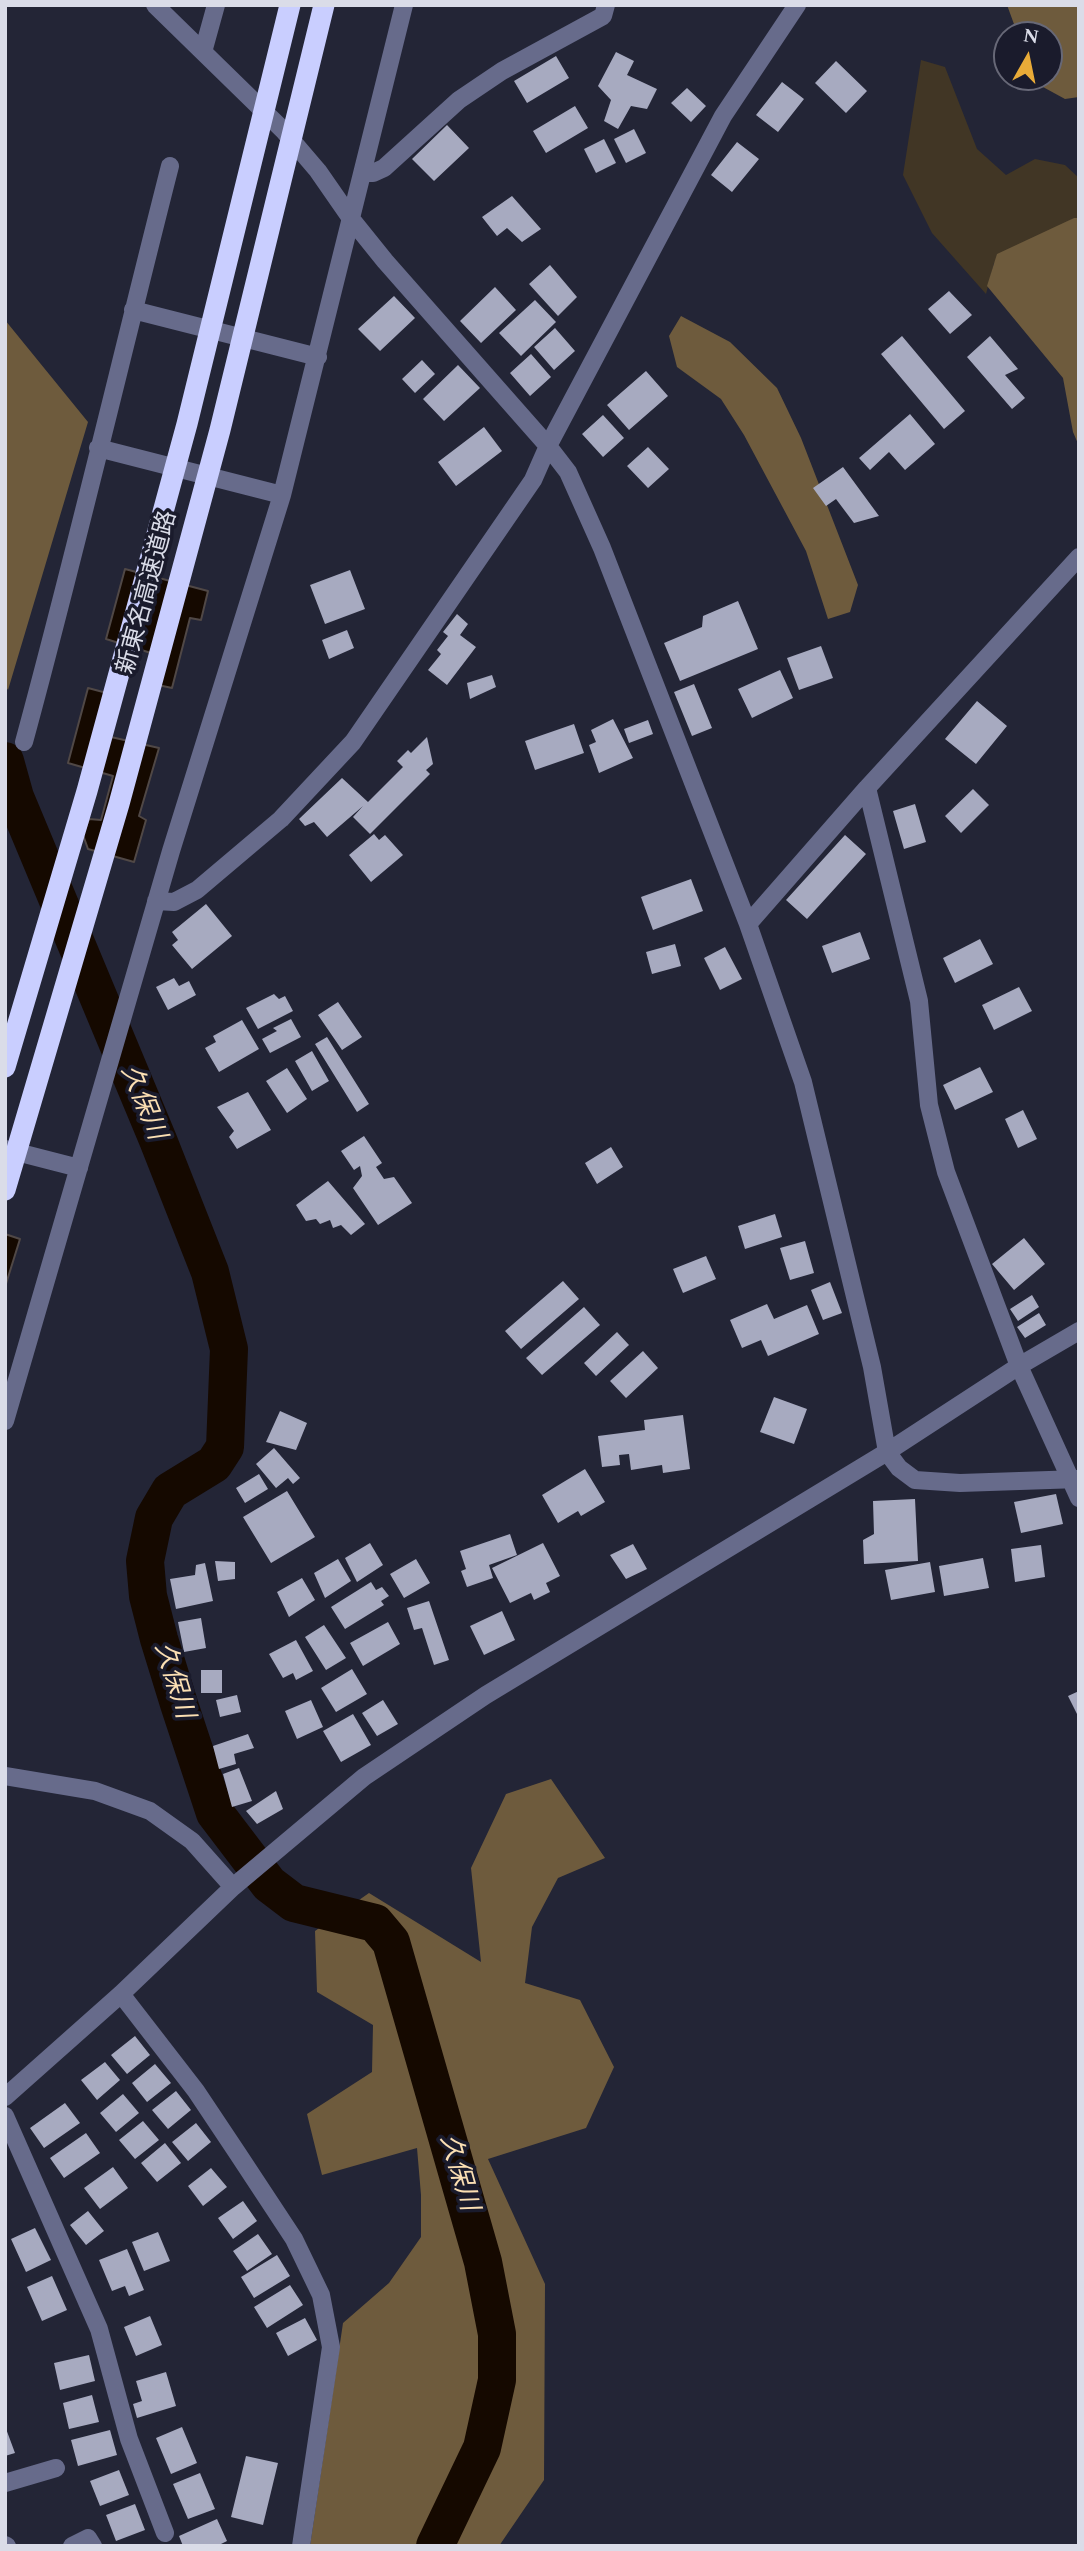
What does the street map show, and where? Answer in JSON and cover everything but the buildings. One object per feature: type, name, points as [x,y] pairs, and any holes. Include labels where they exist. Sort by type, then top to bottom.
[{"type":"highway","name":"新東名高速道路","points":[[5,1067],[87,791],[184,437],[290,5]]},
{"type":"highway","name":"新東名高速道路","points":[[5,1190],[134,750],[220,430],[324,5]]},
{"type":"street","points":[[155,5],[283,130],[318,171],[385,261],[568,472],[602,548],[748,925],[803,1082],[872,1367],[887,1452],[899,1468],[915,1480],[960,1483],[1074,1480]]},
{"type":"street","points":[[203,52],[216,5]]},
{"type":"street","points":[[5,1421],[156,901],[282,495],[404,5]]},
{"type":"street","points":[[363,173],[373,173],[384,168],[458,100],[502,71],[603,16],[606,5]]},
{"type":"street","points":[[156,901],[174,902],[197,890],[281,819],[353,742],[533,480],[548,446],[723,116],[797,5]]},
{"type":"street","points":[[24,742],[170,166]]},
{"type":"street","points":[[133,310],[318,357]]},
{"type":"street","points":[[98,447],[282,495]]},
{"type":"street","points":[[748,925],[867,788],[1079,557]]},
{"type":"street","points":[[867,788],[919,1002],[929,1105],[946,1172],[1019,1367],[1074,1480],[1079,1498]]},
{"type":"street","points":[[5,1149],[79,1168]]},
{"type":"street","points":[[5,2097],[121,1994],[237,1883],[365,1777],[486,1695],[887,1452],[1019,1367],[1079,1332]]},
{"type":"street","points":[[5,1776],[95,1791],[150,1811],[192,1841],[237,1883]]},
{"type":"street","points":[[121,1994],[196,2091],[238,2154],[294,2239],[321,2295],[331,2347],[301,2546]]},
{"type":"street","points":[[5,2116],[99,2329],[129,2439],[165,2533]]},
{"type":"street","points":[[5,2483],[56,2468]]},
{"type":"street","points":[[72,2546],[88,2538],[93,2546]]},
{"type":"shaded area","points":[[1007,5],[1079,5],[1079,97],[1065,99],[1050,91],[1063,91],[1063,21],[1013,21]]},
{"type":"shaded area","points":[[921,60],[945,67],[977,149],[1006,175],[1035,159],[1065,165],[1079,178],[1079,218],[1074,218],[994,263],[986,294],[932,233],[903,175]]},
{"type":"shaded area","points":[[1079,218],[1079,446],[1073,432],[1063,378],[987,286],[997,254]]},
{"type":"shaded area","points":[[681,316],[730,342],[777,388],[801,438],[858,585],[850,612],[828,619],[806,551],[744,435],[721,399],[677,367],[669,336]]},
{"type":"shaded area","points":[[5,320],[88,422],[8,690],[5,685]]},
{"type":"shaded area","points":[[125,569],[208,591],[201,620],[190,618],[172,688],[144,682],[151,653],[106,639]]},
{"type":"shaded area","points":[[88,688],[122,697],[111,737],[159,748],[139,816],[146,820],[134,862],[88,849],[83,835],[89,819],[101,820],[113,776],[68,763]]},
{"type":"shaded area","points":[[5,1234],[20,1239],[5,1287]]},
{"type":"shaded area","points":[[551,1779],[605,1858],[558,1878],[532,1927],[525,1983],[580,2000],[614,2067],[586,2128],[488,2159],[545,2284],[544,2480],[499,2546],[310,2546],[343,2323],[389,2283],[421,2237],[417,2148],[322,2175],[307,2114],[372,2072],[373,2025],[317,1992],[315,1931],[369,1893],[481,1962],[471,1868],[506,1794]]},
{"type":"waterway","name":"久保川","points":[[5,761],[15,797],[210,1272],[229,1349],[225,1447],[214,1464],[170,1491],[154,1518],[145,1561],[148,1596],[179,1704],[215,1813],[269,1884],[294,1903],[375,1923],[391,1942],[483,2262],[497,2334],[497,2380],[482,2448],[435,2546]]}]
